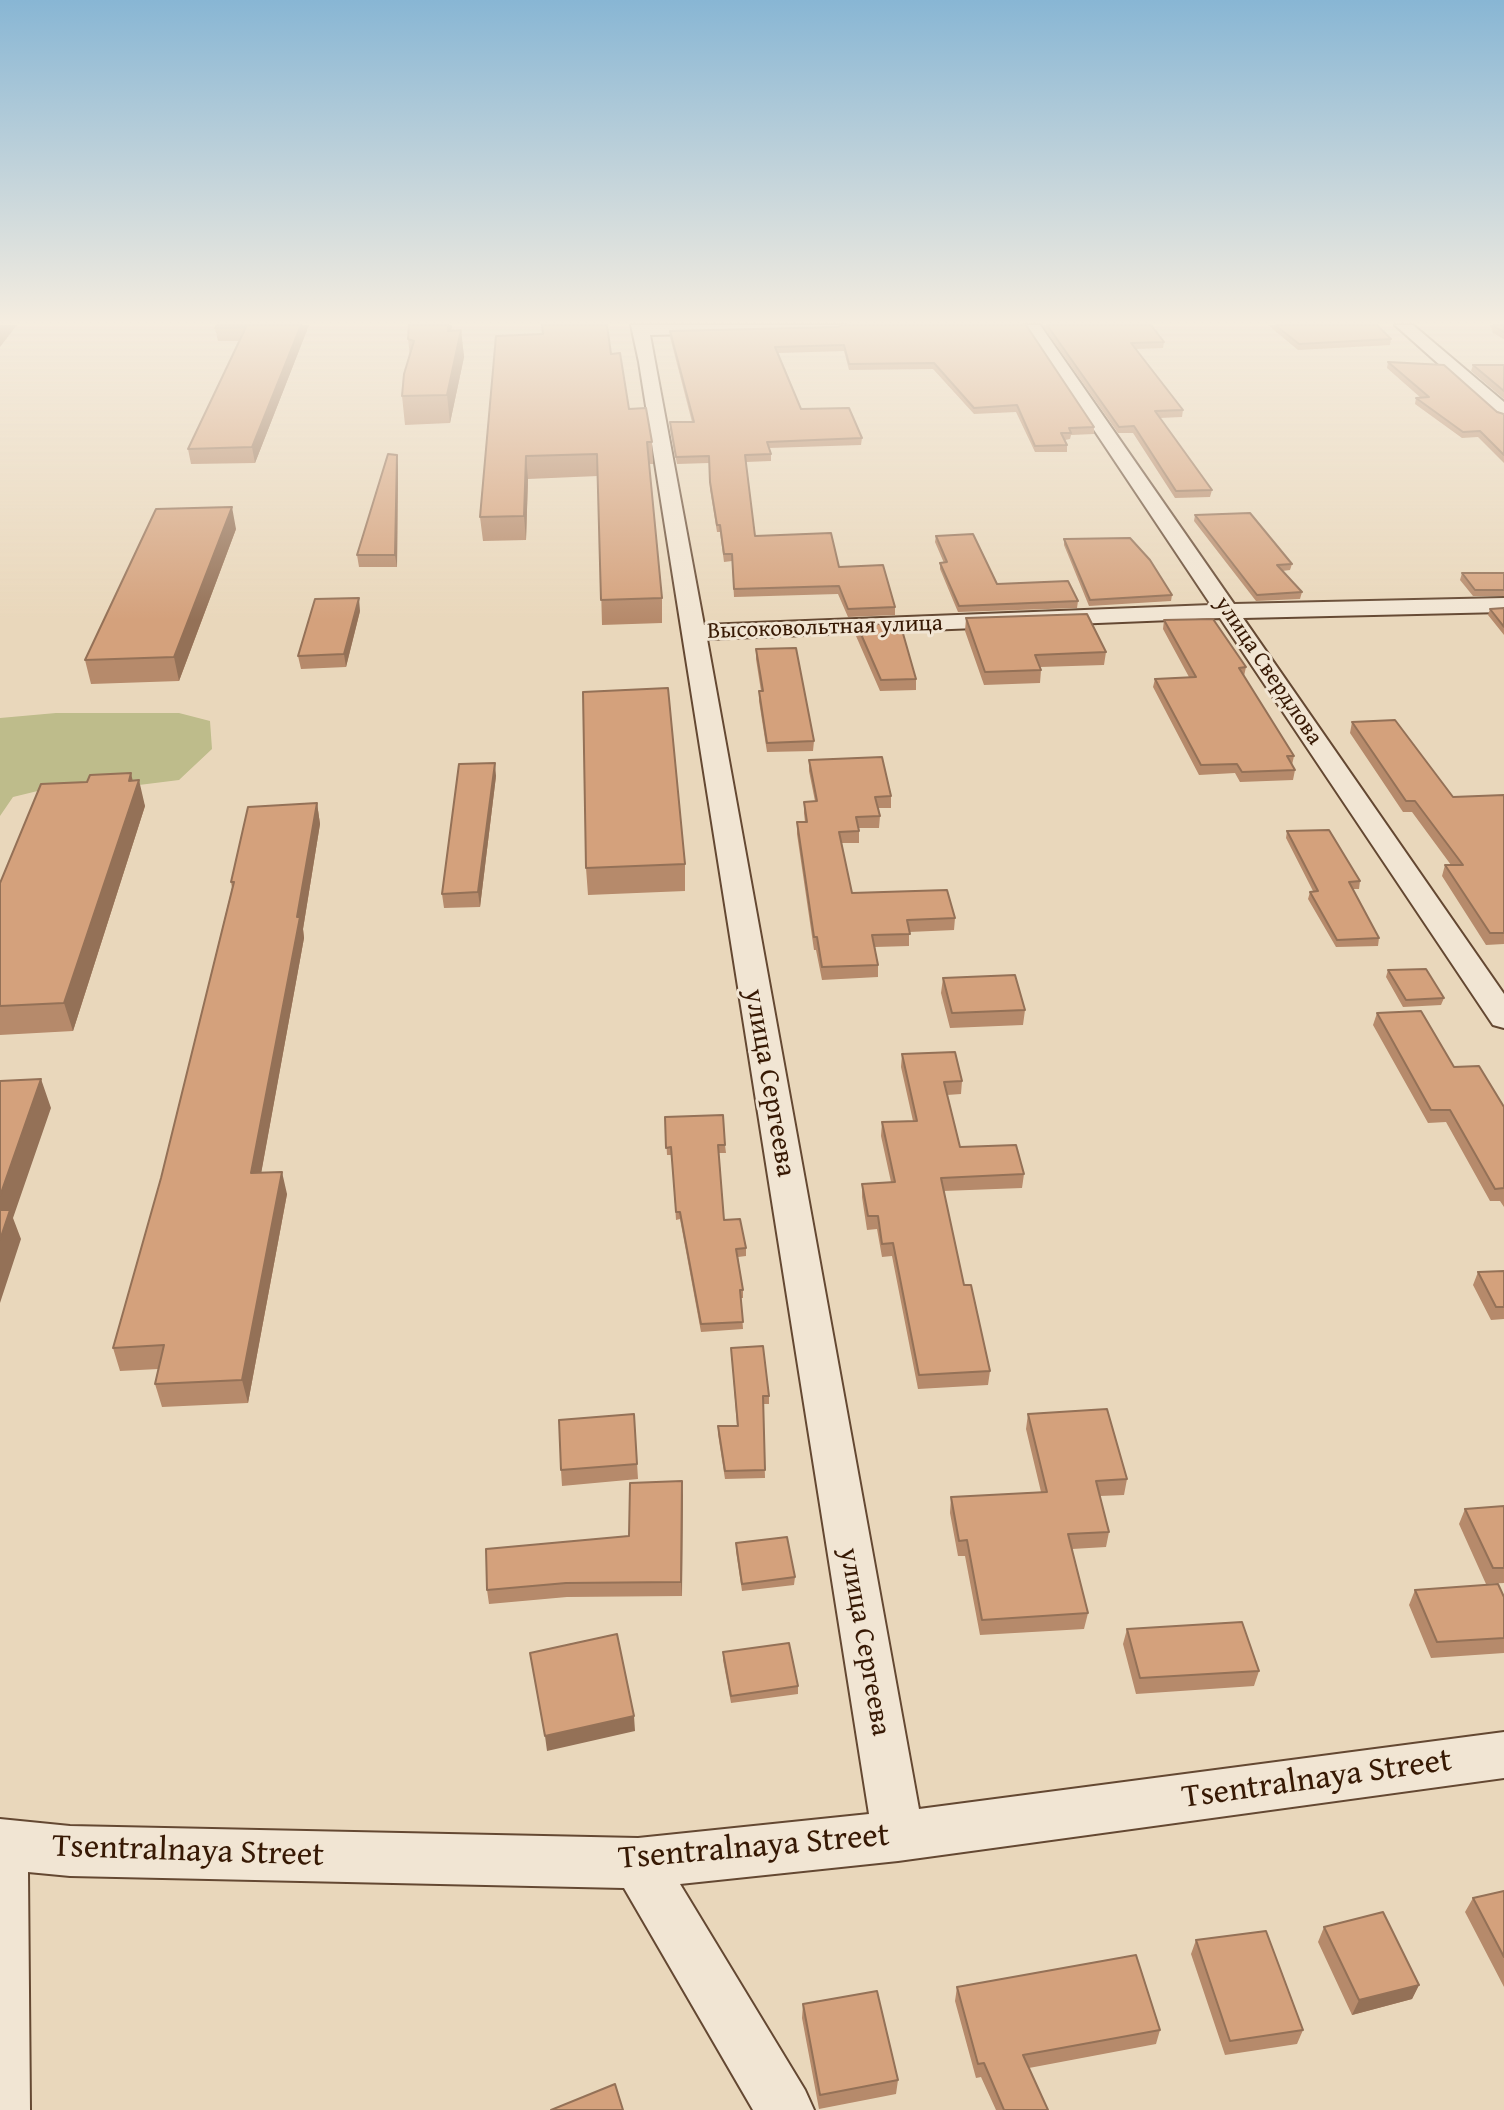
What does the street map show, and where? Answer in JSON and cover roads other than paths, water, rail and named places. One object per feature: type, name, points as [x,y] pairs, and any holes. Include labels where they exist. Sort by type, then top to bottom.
[{"type":"street","name":"улица Сергеева","points":[[658,423],[898,1836]]},
{"type":"street","name":"улица Свердлова","points":[[1099,423],[1504,1018]]},
{"type":"street","name":"Высоковольтная улица","points":[[692,634],[1227,611],[1504,605]]},
{"type":"street","name":"Tsentralnaya Street","points":[[1,1844],[70,1851],[638,1863],[898,1836],[1504,1755]]},
{"type":"street","points":[[1,1844],[1,2110]]},
{"type":"street","points":[[638,1863],[785,2110]]}]
